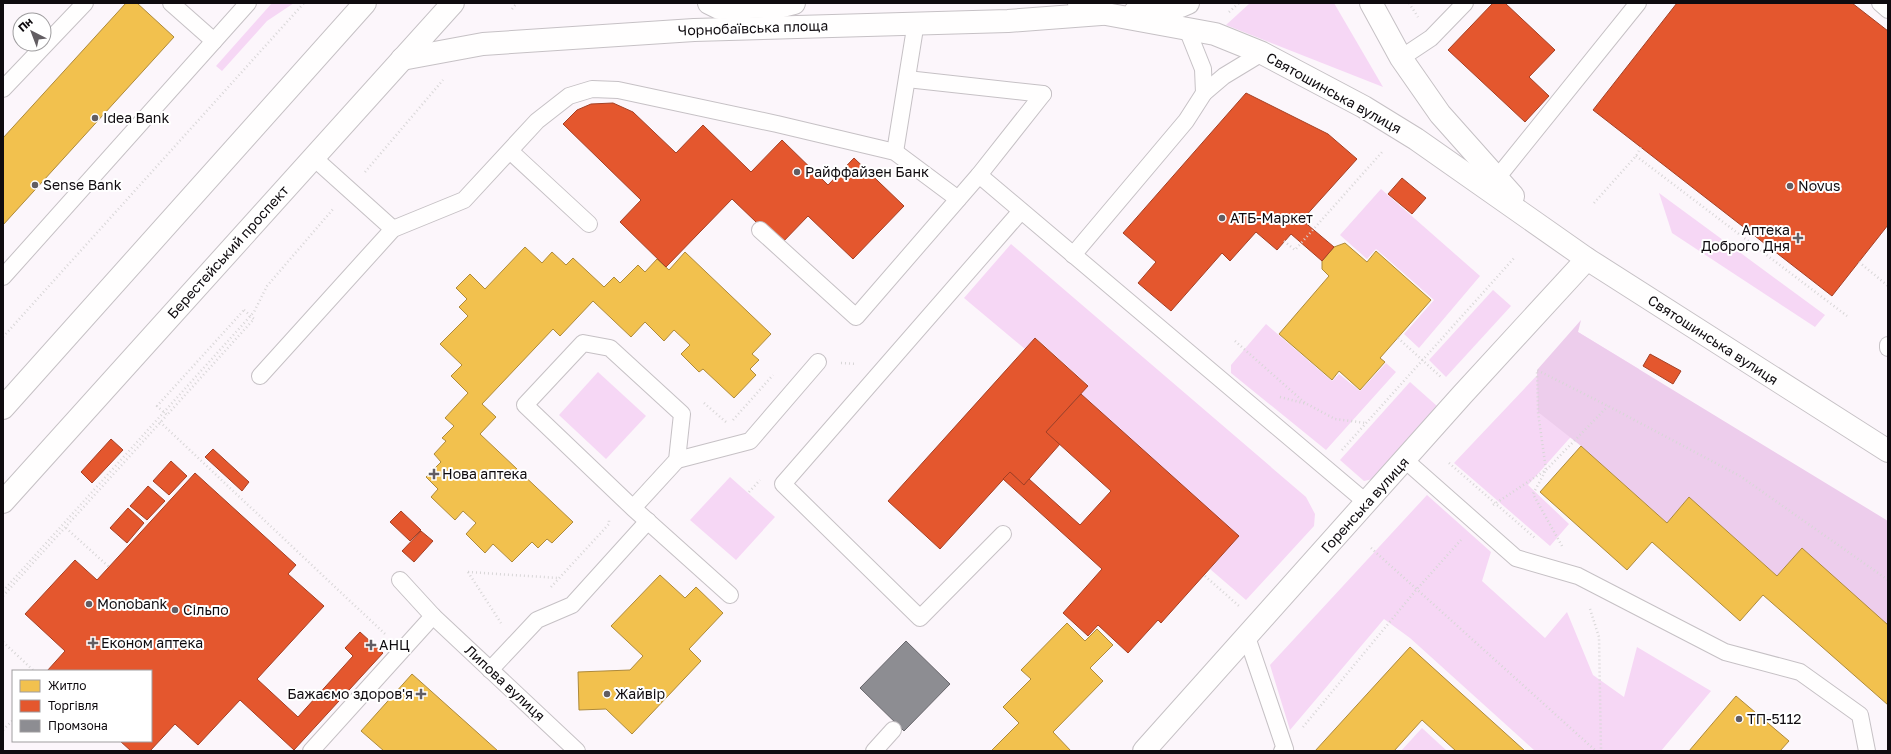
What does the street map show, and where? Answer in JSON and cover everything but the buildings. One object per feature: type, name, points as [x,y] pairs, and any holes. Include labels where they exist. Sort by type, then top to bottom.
[{"type":"main road","points":[[3,408],[365,3]]},
{"type":"main road","name":"Берестейський проспект","points":[[3,502],[453,3]]},
{"type":"main road","name":"Чорнобаївська площа","points":[[709,3],[719,8],[782,6],[794,3]]},
{"type":"main road","name":"Чорнобаївська площа","points":[[1079,3],[1106,14]]},
{"type":"main road","name":"Чорнобаївська площа","points":[[402,59],[471,46],[694,30],[916,22],[1008,21],[1148,11],[1181,6],[1188,3]]},
{"type":"main road","name":"Святошинська вулиця","points":[[1371,3],[1401,58],[1440,114],[1540,225]]},
{"type":"main road","name":"Святошинська вулиця","points":[[1106,14],[1215,34],[1262,54],[1364,107],[1416,139],[1587,259],[1888,451]]},
{"type":"main road","name":"Горенська вулиця","points":[[1144,751],[1462,395],[1587,259]]},
{"type":"lane","points":[[3,89],[85,3]]},
{"type":"lane","points":[[171,3],[214,41]]},
{"type":"lane","points":[[3,278],[248,3]]},
{"type":"lane","points":[[1401,58],[1431,38],[1464,3]]},
{"type":"lane","points":[[1497,178],[1638,3]]},
{"type":"lane","points":[[1880,3],[1888,10]]},
{"type":"lane","points":[[895,152],[916,22]]},
{"type":"lane","points":[[1187,29],[1203,69],[1204,94]]},
{"type":"lane","points":[[1073,254],[1186,122],[1204,94],[1224,76],[1262,54]]},
{"type":"lane","points":[[760,230],[856,317],[979,175],[1043,94],[907,80]]},
{"type":"lane","points":[[260,376],[393,229],[464,200],[537,121],[569,96],[592,89],[618,90],[777,124],[895,152],[958,199]]},
{"type":"lane","points":[[510,151],[589,224]]},
{"type":"lane","points":[[314,158],[393,229]]},
{"type":"lane","points":[[979,175],[1367,503]]},
{"type":"lane","points":[[1003,534],[920,618],[783,484],[1021,211]]},
{"type":"lane","points":[[677,460],[682,414],[610,348],[583,343],[525,405],[648,521],[730,595]]},
{"type":"lane","points":[[634,508],[677,460],[750,441],[818,362]]},
{"type":"lane","points":[[1405,460],[1516,558],[1578,576],[1725,652],[1800,672],[1860,715],[1867,751]]},
{"type":"lane","points":[[490,670],[538,620],[572,605],[648,521]]},
{"type":"lane","name":"Липова вулиця","points":[[400,580],[433,616],[577,751]]},
{"type":"lane","points":[[311,751],[433,616]]},
{"type":"lane","points":[[1247,637],[1283,750]]},
{"type":"lane","points":[[874,751],[893,730]]},
{"type":"path","points":[[3,337],[304,3]]},
{"type":"path","points":[[512,9],[517,3]]},
{"type":"path","points":[[3,591],[250,316],[267,286],[471,46]]},
{"type":"path","points":[[1594,203],[1636,156],[1641,147]]},
{"type":"path","points":[[1284,241],[1295,250],[1383,150]]},
{"type":"path","points":[[1636,156],[1847,316]]},
{"type":"path","points":[[1326,468],[1515,257]]},
{"type":"path","points":[[1859,262],[1888,286]]},
{"type":"path","points":[[3,596],[254,319],[244,310],[157,406],[166,415]]},
{"type":"path","points":[[1398,338],[1462,395]]},
{"type":"path","points":[[1235,341],[1307,404],[1335,419],[1366,423]]},
{"type":"path","points":[[1537,370],[1740,476],[1888,580]]},
{"type":"path","points":[[1283,750],[1417,589],[1476,523],[1495,503],[1546,470],[1608,406]]},
{"type":"path","points":[[160,422],[402,650]]},
{"type":"path","points":[[1449,463],[1537,540]]},
{"type":"path","points":[[66,528],[109,567]]},
{"type":"path","points":[[1371,548],[1596,751]]},
{"type":"path","points":[[505,628],[468,572],[559,578]]},
{"type":"path","points":[[1205,576],[1243,610]]},
{"type":"path","points":[[3,642],[33,670]]},
{"type":"path","points":[[3,730],[12,721]]},
{"type":"shaded area","points":[[272,3],[294,3],[267,21],[222,71],[216,66]]},
{"type":"shaded area","points":[[1250,3],[1334,3],[1383,87],[1226,25]]},
{"type":"shaded area","points":[[1381,189],[1480,276],[1419,348],[1404,334],[1434,300],[1376,249],[1367,259],[1340,235]]},
{"type":"shaded area","points":[[1659,193],[1825,315],[1815,327],[1672,233]]},
{"type":"shaded area","points":[[1011,244],[1306,497],[1315,514],[1314,526],[1246,600],[1210,569],[1239,536],[1081,394],[1088,385],[1036,338],[1025,349],[964,298]]},
{"type":"shaded area","points":[[1493,290],[1511,306],[1446,377],[1429,360]]},
{"type":"shaded area","points":[[1581,320],[1578,332],[1888,521],[1888,625],[1777,576],[1689,497],[1667,523],[1581,446],[1538,412],[1537,370]]},
{"type":"shaded area","points":[[1266,324],[1332,381],[1339,374],[1360,391],[1386,363],[1396,372],[1326,450],[1231,373],[1231,365]]},
{"type":"shaded area","points":[[1578,332],[1639,369],[1568,440],[1528,485],[1569,524],[1550,546],[1454,463]]},
{"type":"shaded area","points":[[598,372],[646,416],[606,459],[559,415]]},
{"type":"shaded area","points":[[1410,382],[1437,406],[1373,479],[1364,481],[1340,460]]},
{"type":"shaded area","points":[[730,477],[775,517],[736,560],[690,520]]},
{"type":"shaded area","points":[[1427,495],[1491,552],[1482,581],[1545,638],[1567,612],[1593,675],[1624,697],[1637,647],[1711,691],[1661,751],[1535,751],[1410,638],[1384,619],[1290,730],[1270,665]]},
{"type":"shaded area","points":[[1422,728],[1447,751],[1401,751]]},
{"type":"place","name":"Idea Bank","points":[[95,118]]},
{"type":"place","name":"Райффайзен Банк","points":[[797,172]]},
{"type":"place","name":"Sense Bank","points":[[35,185]]},
{"type":"place","name":"Novus","points":[[1790,186]]},
{"type":"place","name":"АТБ-Маркет","points":[[1222,218]]},
{"type":"place","name":"Аптека Доброго Дня","points":[[1798,238]]},
{"type":"place","name":"Нова аптека","points":[[434,474]]},
{"type":"place","name":"Monobank","points":[[89,604]]},
{"type":"place","name":"Сільпо","points":[[175,610]]},
{"type":"place","name":"Економ аптека","points":[[93,643]]},
{"type":"place","name":"АНЦ","points":[[371,645]]},
{"type":"place","name":"Бажаємо здоров'я","points":[[421,694]]},
{"type":"place","name":"Жайвір","points":[[607,694]]},
{"type":"place","name":"ТП-5112","points":[[1739,719]]}]
